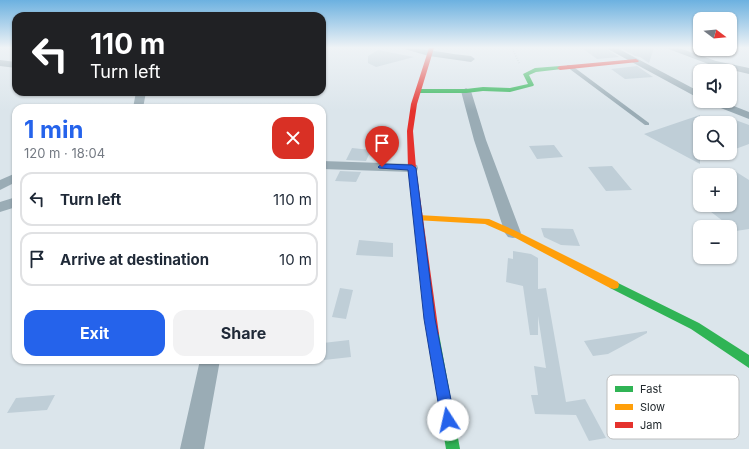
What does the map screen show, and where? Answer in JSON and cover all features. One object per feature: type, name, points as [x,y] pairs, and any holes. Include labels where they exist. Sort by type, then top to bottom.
[{"type":"street","points":[[426,69],[414,104],[410,131],[412,168],[430,319],[453,449]]},
{"type":"street","points":[[419,91],[466,91],[483,89],[510,90],[523,88],[531,85],[526,74],[535,70],[544,69]]},
{"type":"street","points":[[651,69],[693,92]]},
{"type":"street","points":[[466,91],[480,140],[514,233]]},
{"type":"street","points":[[729,108],[749,116]]},
{"type":"street","points":[[326,164],[412,168]]},
{"type":"street","points":[[0,186],[12,179]]},
{"type":"street","points":[[0,207],[12,203]]},
{"type":"street","points":[[418,218],[486,221],[514,233],[695,326],[749,362]]},
{"type":"street","points":[[192,449],[209,364]]},
{"type":"lane","points":[[573,69],[647,124]]},
{"type":"path","points":[[520,69],[526,74]]},
{"type":"building","points":[[611,69],[641,69],[653,77],[625,79]]},
{"type":"building","points":[[693,117],[693,160],[700,160],[700,164],[644,134]]},
{"type":"building","points":[[737,121],[749,125],[749,144],[737,148]]},
{"type":"building","points":[[554,145],[563,157],[537,159],[529,146]]},
{"type":"building","points":[[352,148],[371,150],[366,161],[346,160]]},
{"type":"building","points":[[612,166],[632,190],[606,191],[588,167]]},
{"type":"building","points":[[340,171],[361,172],[356,182],[335,181]]},
{"type":"building","points":[[737,172],[749,180],[749,229],[737,231],[737,220],[722,220],[711,212],[737,212]]},
{"type":"building","points":[[541,228],[573,229],[580,246],[561,245],[544,237]]},
{"type":"building","points":[[359,240],[393,243],[393,257],[356,255]]},
{"type":"building","points":[[513,251],[531,254],[538,258],[538,289],[546,288],[566,402],[585,399],[606,438],[589,441],[576,415],[535,414],[531,395],[538,395],[534,366],[546,368],[538,316],[538,335],[530,335],[523,286],[506,282],[508,258],[513,259]]},
{"type":"building","points":[[340,288],[353,290],[346,319],[332,317]]},
{"type":"building","points":[[647,331],[647,333],[608,354],[593,356],[584,341]]},
{"type":"building","points":[[349,340],[351,357],[326,360],[326,343]]},
{"type":"building","points":[[55,395],[47,410],[7,413],[16,398]]},
{"type":"traffic: fast","points":[[419,91],[466,91],[483,89],[510,90],[531,85],[526,74],[535,70],[548,69]]},
{"type":"traffic: fast","points":[[614,285],[695,326],[749,362]]},
{"type":"traffic: fast","points":[[433,334],[453,449]]},
{"type":"traffic: slow","points":[[418,218],[486,221],[513,233],[614,285]]},
{"type":"traffic: jam","points":[[425,69],[414,104],[410,131],[412,168],[433,334]]},
{"type":"route","points":[[382,167],[412,168],[430,319],[448,420]]}]
